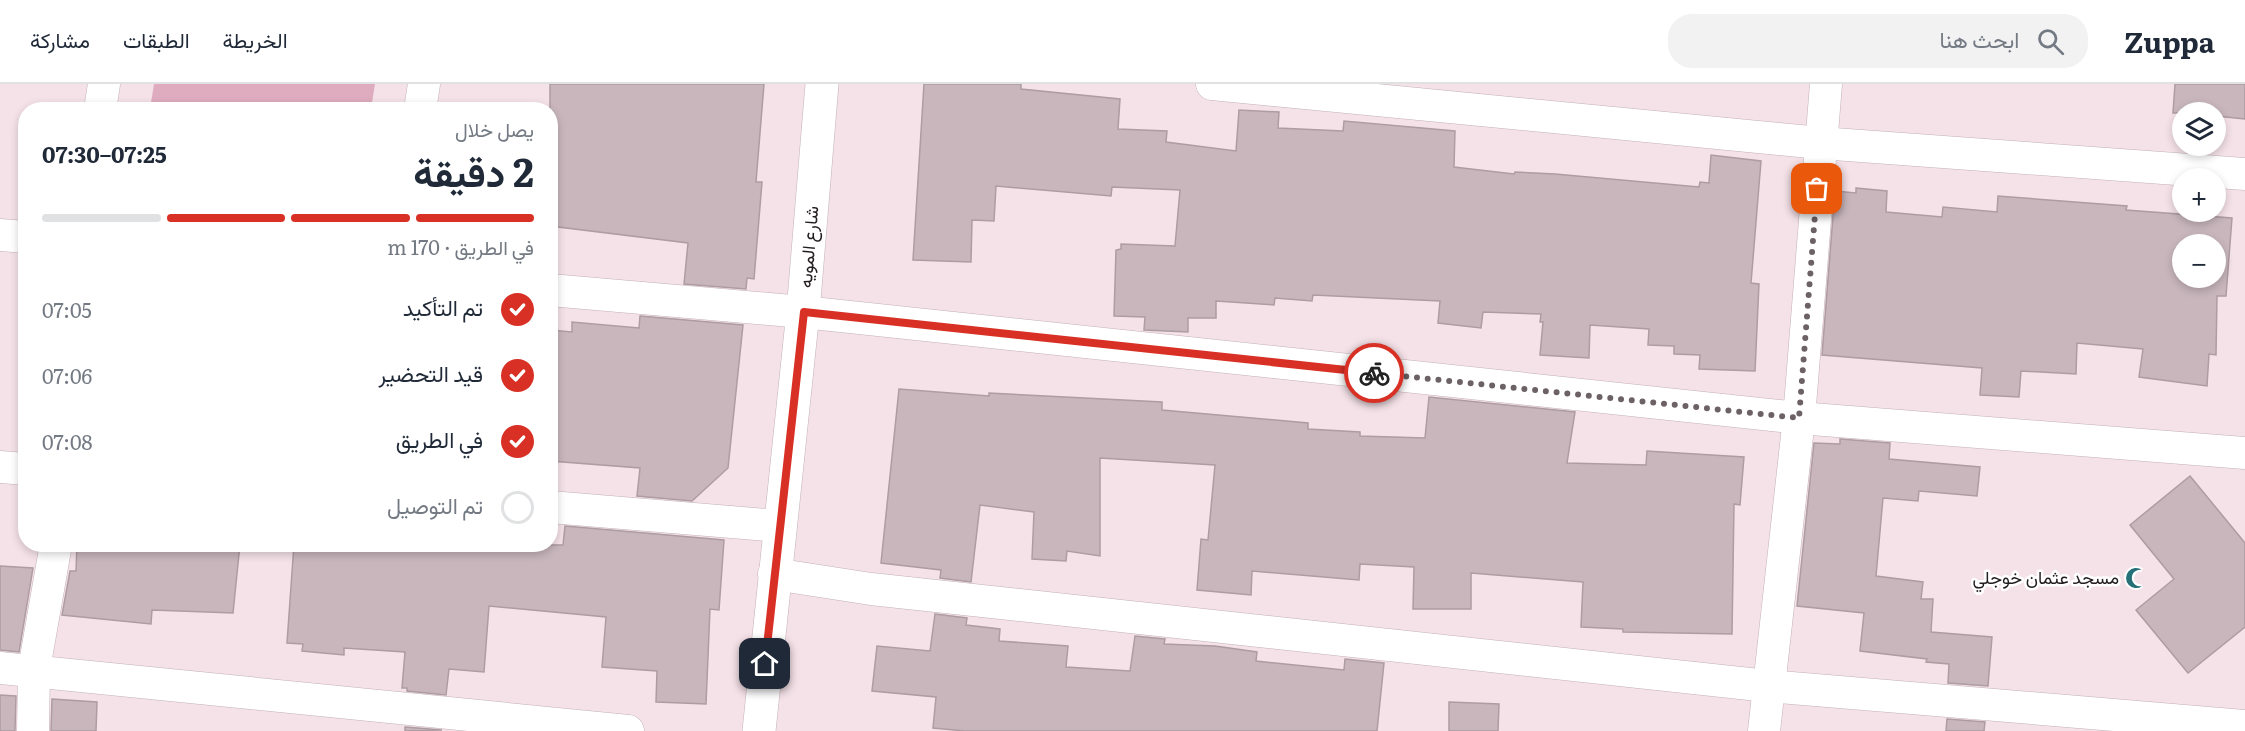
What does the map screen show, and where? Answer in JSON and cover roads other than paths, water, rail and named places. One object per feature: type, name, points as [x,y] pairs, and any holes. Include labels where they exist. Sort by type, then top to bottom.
[{"type":"street","points":[[101,102],[104,84]]},
{"type":"street","points":[[421,102],[424,84]]},
{"type":"street","name":"شارع المويه","points":[[759,731],[779,526],[804,312],[822,84]]},
{"type":"street","points":[[1212,84],[1820,143],[2245,174]]},
{"type":"street","points":[[1764,731],[1799,418],[1826,84]]},
{"type":"street","points":[[0,235],[18,236]]},
{"type":"street","points":[[558,291],[804,312],[1799,418],[2245,453]]},
{"type":"street","points":[[0,467],[18,468]]},
{"type":"street","points":[[558,508],[779,526]]},
{"type":"street","points":[[33,731],[34,669],[55,552]]},
{"type":"street","points":[[774,574],[883,591],[1768,686],[2245,726]]},
{"type":"street","points":[[0,668],[34,669],[628,731]]},
{"type":"place","name":"مسجد عثمان خوجلي","points":[[2136,578]]}]
